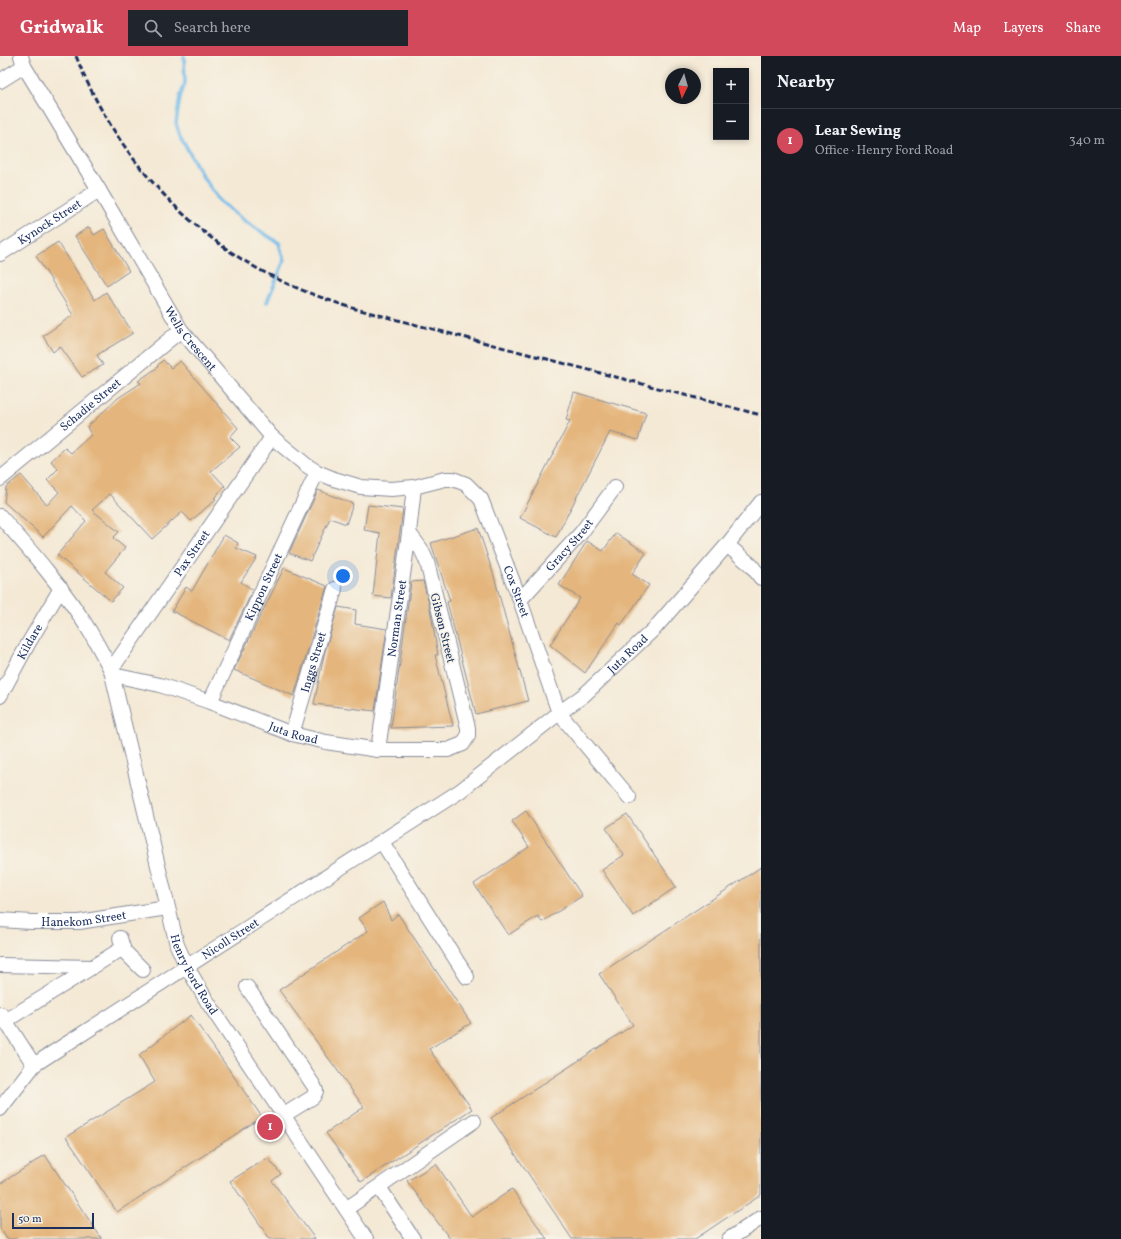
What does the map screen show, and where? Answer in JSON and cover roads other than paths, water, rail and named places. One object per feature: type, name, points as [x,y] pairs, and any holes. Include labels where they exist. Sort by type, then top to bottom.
[{"type":"street","points":[[0,81],[22,61]]},
{"type":"street","name":"Wells Crescent","points":[[22,61],[181,330],[272,437],[306,465],[317,472],[334,479],[362,487],[391,489],[414,487],[445,479],[459,481]]},
{"type":"street","name":"Kynock Street","points":[[0,254],[98,190]]},
{"type":"street","name":"Schadie Street","points":[[0,479],[181,330]]},
{"type":"street","name":"Pax Street","points":[[112,672],[272,437]]},
{"type":"street","name":"Kippon Street","points":[[210,702],[317,472]]},
{"type":"street","name":"Cox Street","points":[[459,481],[471,488],[480,499],[520,600],[559,713]]},
{"type":"street","name":"Norman Street","points":[[378,750],[409,533],[414,487]]},
{"type":"street","name":"Gracy Street","points":[[520,600],[581,533],[615,487]]},
{"type":"street","name":"Juta Road","points":[[473,782],[559,713],[584,695],[655,628],[727,545],[761,502]]},
{"type":"street","points":[[0,516],[61,588],[90,630],[112,672]]},
{"type":"street","name":"Gibson Street","points":[[409,533],[421,549],[427,562],[468,728]]},
{"type":"street","points":[[727,545],[751,565],[761,578]]},
{"type":"street","name":"Kildare","points":[[0,696],[61,588]]},
{"type":"street","name":"Inggs Street","points":[[292,734],[335,589]]},
{"type":"street","name":"Juta Road","points":[[112,672],[160,685],[210,702],[292,734],[326,742],[378,750],[448,750],[463,744],[468,736],[468,728]]},
{"type":"street","name":"Henry Ford Road","points":[[112,672],[177,945],[187,967],[207,1000],[366,1239]]},
{"type":"street","points":[[559,713],[629,797]]},
{"type":"street","name":"Nicoll Street","points":[[0,1109],[34,1066],[473,782]]},
{"type":"street","points":[[382,842],[467,977]]},
{"type":"street","name":"Hanekom Street","points":[[0,920],[31,922],[79,922],[167,908]]},
{"type":"street","points":[[34,1066],[3,1017],[92,968],[121,943],[143,970]]},
{"type":"street","points":[[0,965],[92,968]]},
{"type":"street","points":[[247,988],[316,1091],[313,1097],[284,1115]]},
{"type":"street","points":[[346,1209],[474,1121]]},
{"type":"street","points":[[378,1187],[413,1239]]},
{"type":"street","points":[[729,1239],[761,1218]]},
{"type":"waterway","points":[[184,56],[185,83],[180,97],[176,123],[179,133],[201,174],[220,201],[243,220],[279,243],[284,261],[267,302]]},
{"type":"railway","points":[[76,56],[91,89],[108,120],[127,150],[150,179],[174,205],[201,229],[229,251],[260,270],[307,292],[356,309],[761,415]]},
{"type":"place","name":"Lear Sewing","points":[[270,1127]]}]
